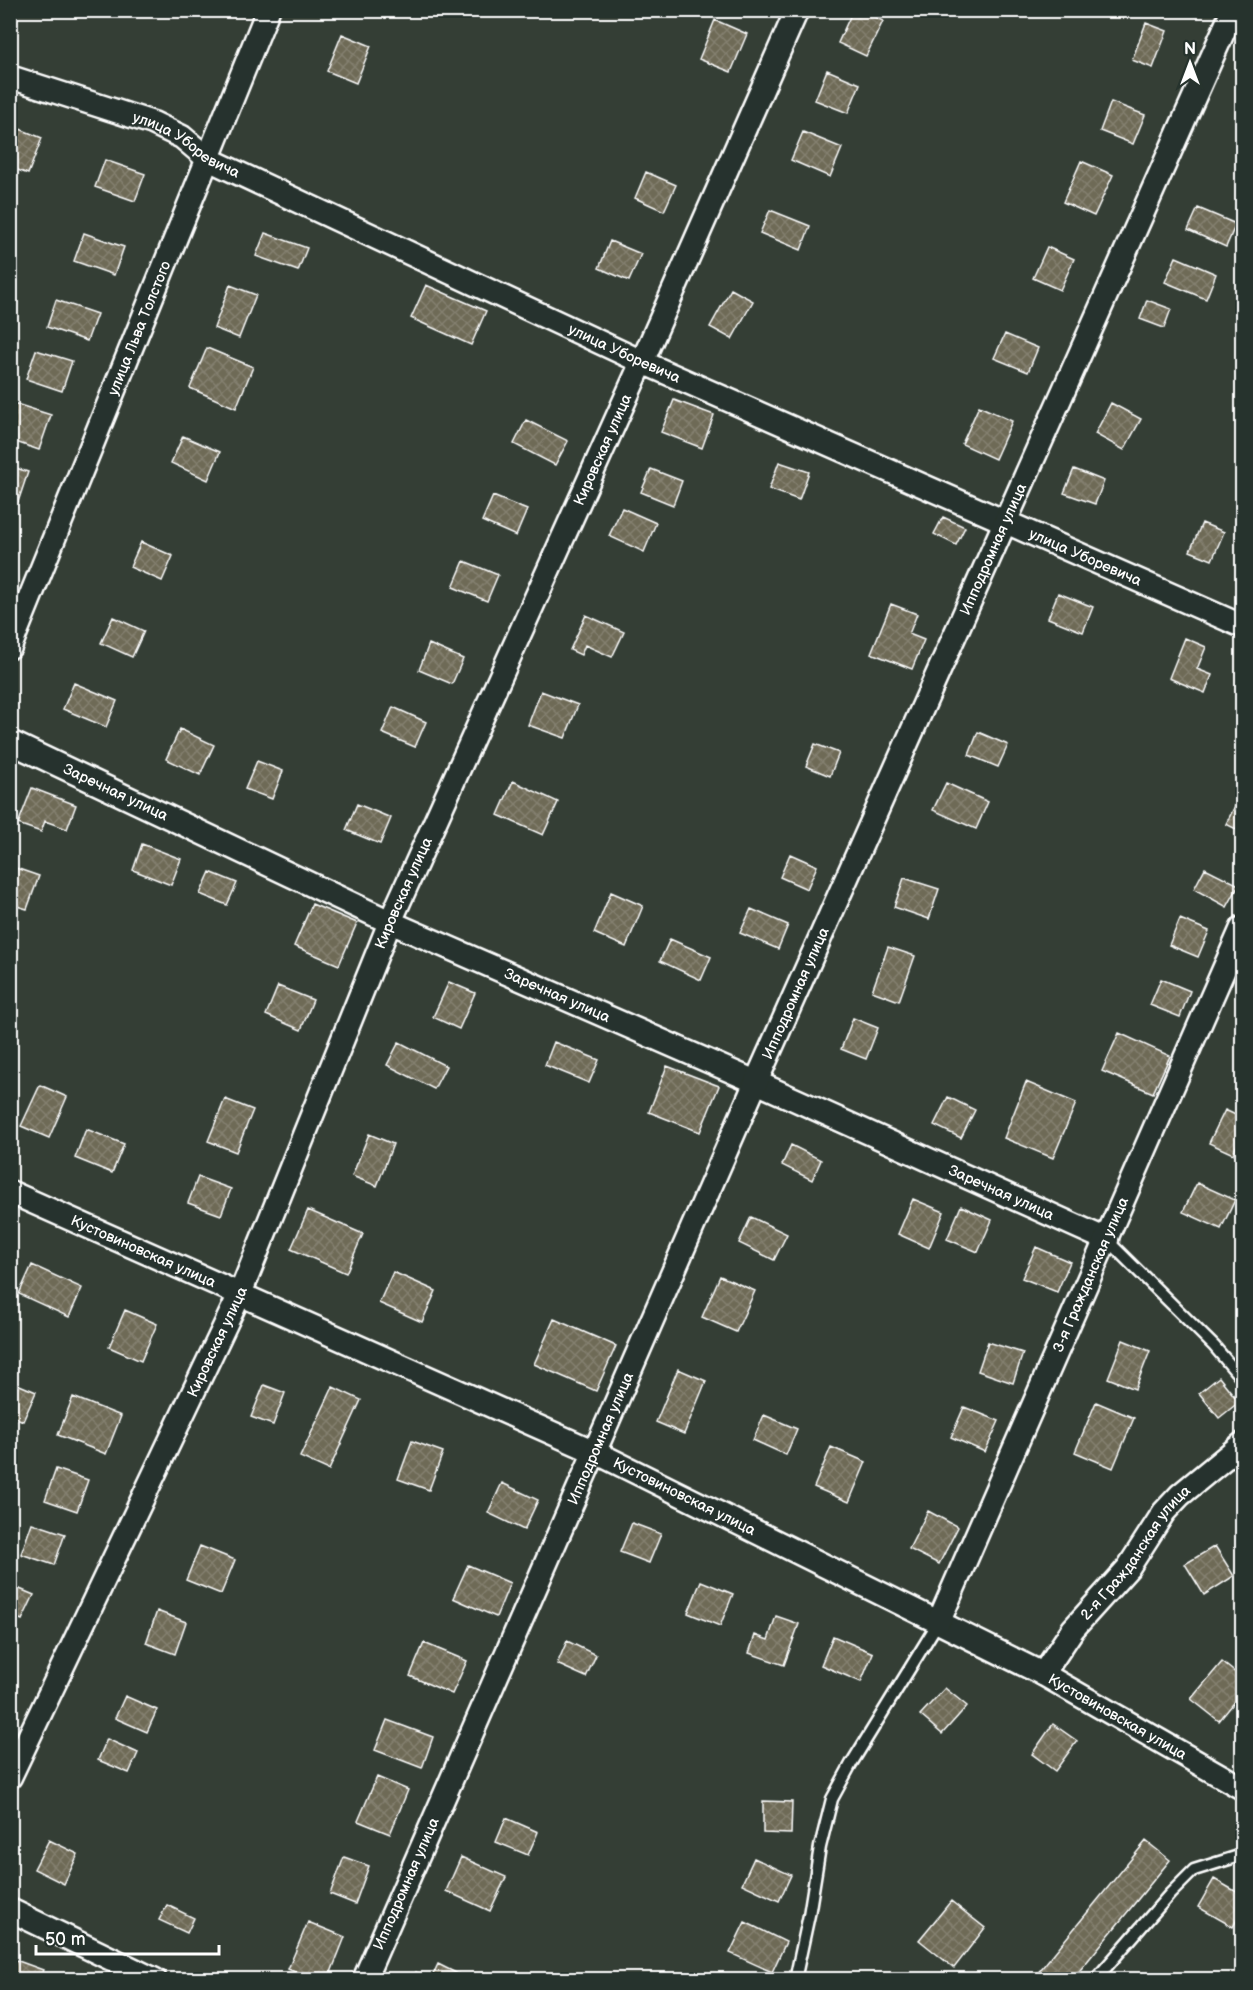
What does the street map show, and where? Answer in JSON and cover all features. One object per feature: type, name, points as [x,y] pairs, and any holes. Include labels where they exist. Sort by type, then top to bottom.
[{"type":"street","name":"улица Льва Толстого","points":[[10,647],[268,10]]},
{"type":"street","name":"Кировская улица","points":[[10,1777],[240,1294],[390,922],[642,362],[797,10]]},
{"type":"street","name":"Ипподромная улица","points":[[364,1980],[756,1082],[1233,10]]},
{"type":"street","name":"улица Уборевича","points":[[10,77],[153,123],[182,137],[208,159],[642,362],[1242,626]]},
{"type":"street","name":"Заречная улица","points":[[10,742],[390,922],[756,1082],[1107,1240]]},
{"type":"street","name":"3-я Гражданская улица","points":[[939,1622],[1242,928]]},
{"type":"street","name":"Кустовиновская улица","points":[[10,1192],[595,1452],[1043,1674],[1242,1788]]},
{"type":"street","name":"2-я Гражданская улица","points":[[1043,1674],[1073,1629],[1128,1568],[1164,1512],[1180,1495],[1242,1444]]},
{"type":"street","points":[[10,1910],[154,1980]]},
{"type":"lane","points":[[1107,1240],[1214,1346],[1242,1379]]},
{"type":"lane","points":[[795,1980],[809,1915],[820,1846],[832,1799],[851,1764],[939,1622]]},
{"type":"lane","points":[[1095,1980],[1194,1870],[1242,1855]]},
{"type":"building","points":[[853,10],[860,10],[883,21],[866,56],[838,43]]},
{"type":"building","points":[[715,20],[747,34],[731,72],[699,59]]},
{"type":"building","points":[[1146,23],[1167,31],[1153,68],[1132,60]]},
{"type":"building","points":[[342,34],[371,46],[356,83],[327,71]]},
{"type":"building","points":[[827,70],[860,84],[848,113],[815,100]]},
{"type":"building","points":[[1111,102],[1145,115],[1133,144],[1100,131]]},
{"type":"building","points":[[10,125],[42,138],[28,174],[10,167]]},
{"type":"building","points":[[803,132],[842,148],[830,177],[791,160]]},
{"type":"building","points":[[105,160],[145,174],[135,201],[95,187]]},
{"type":"building","points":[[1081,161],[1113,175],[1094,216],[1063,202]]},
{"type":"building","points":[[646,172],[676,185],[664,211],[635,198]]},
{"type":"building","points":[[1198,208],[1236,224],[1226,247],[1188,230]]},
{"type":"building","points":[[770,210],[810,226],[801,250],[760,233]]},
{"type":"building","points":[[84,233],[124,247],[114,275],[74,261]]},
{"type":"building","points":[[265,233],[307,248],[298,271],[256,256]]},
{"type":"building","points":[[610,241],[641,254],[629,281],[599,268]]},
{"type":"building","points":[[1047,247],[1074,259],[1060,290],[1033,278]]},
{"type":"building","points":[[1176,257],[1216,274],[1206,299],[1165,282]]},
{"type":"building","points":[[230,285],[256,295],[239,338],[214,328]]},
{"type":"building","points":[[426,285],[486,311],[471,345],[411,318]]},
{"type":"building","points":[[731,289],[753,301],[732,339],[710,327]]},
{"type":"building","points":[[56,300],[97,314],[87,341],[47,327]]},
{"type":"building","points":[[1147,300],[1171,309],[1164,328],[1140,319]]},
{"type":"building","points":[[1005,334],[1038,348],[1028,372],[994,358]]},
{"type":"building","points":[[207,348],[253,367],[236,408],[190,388]]},
{"type":"building","points":[[36,350],[72,361],[62,391],[26,379]]},
{"type":"building","points":[[674,400],[714,415],[702,448],[661,432]]},
{"type":"building","points":[[10,402],[51,415],[39,450],[10,440]]},
{"type":"building","points":[[1111,403],[1141,419],[1124,450],[1095,434]]},
{"type":"building","points":[[979,406],[1012,421],[995,459],[962,444]]},
{"type":"building","points":[[526,420],[568,441],[555,465],[514,444]]},
{"type":"building","points":[[183,436],[220,452],[208,480],[171,463]]},
{"type":"building","points":[[779,462],[809,472],[799,500],[769,489]]},
{"type":"building","points":[[10,466],[28,472],[18,502],[10,499]]},
{"type":"building","points":[[651,469],[682,481],[673,505],[641,492]]},
{"type":"building","points":[[1074,469],[1104,481],[1095,504],[1064,493]]},
{"type":"building","points":[[493,496],[527,510],[516,536],[482,521]]},
{"type":"building","points":[[622,508],[656,523],[644,552],[609,536]]},
{"type":"building","points":[[943,517],[965,527],[956,545],[934,534]]},
{"type":"building","points":[[1202,523],[1224,532],[1212,560],[1190,551]]},
{"type":"building","points":[[141,542],[173,556],[162,581],[130,567]]},
{"type":"building","points":[[464,561],[498,575],[487,601],[453,587]]},
{"type":"building","points":[[1058,593],[1093,607],[1083,632],[1048,618]]},
{"type":"building","points":[[891,604],[917,614],[909,634],[924,640],[912,669],[871,653]]},
{"type":"building","points":[[586,615],[624,632],[612,657],[585,645],[581,655],[570,650]]},
{"type":"building","points":[[113,617],[144,631],[132,657],[101,643]]},
{"type":"building","points":[[1185,638],[1206,647],[1197,669],[1212,675],[1205,693],[1169,678]]},
{"type":"building","points":[[429,644],[463,659],[452,684],[419,670]]},
{"type":"building","points":[[74,683],[117,701],[106,727],[63,709]]},
{"type":"building","points":[[541,691],[578,705],[565,738],[528,725]]},
{"type":"building","points":[[393,707],[426,722],[415,747],[382,733]]},
{"type":"building","points":[[180,729],[214,745],[200,775],[166,759]]},
{"type":"building","points":[[978,732],[1008,745],[998,767],[969,755]]},
{"type":"building","points":[[815,744],[839,753],[830,776],[806,766]]},
{"type":"building","points":[[257,761],[283,771],[272,799],[245,789]]},
{"type":"building","points":[[513,781],[558,802],[543,835],[498,815]]},
{"type":"building","points":[[946,783],[988,802],[976,829],[933,810]]},
{"type":"building","points":[[32,788],[76,805],[67,829],[45,821],[41,832],[18,824]]},
{"type":"building","points":[[1237,802],[1242,804],[1242,832],[1226,824]]},
{"type":"building","points":[[357,804],[391,818],[380,844],[346,830]]},
{"type":"building","points":[[142,844],[181,859],[171,885],[133,870]]},
{"type":"building","points":[[790,854],[817,866],[807,889],[780,877]]},
{"type":"building","points":[[10,866],[39,876],[27,909],[10,904]]},
{"type":"building","points":[[1205,868],[1239,885],[1227,907],[1194,889]]},
{"type":"building","points":[[210,872],[237,883],[227,905],[200,894]]},
{"type":"building","points":[[904,878],[939,889],[929,919],[894,907]]},
{"type":"building","points":[[611,892],[643,906],[626,947],[594,933]]},
{"type":"building","points":[[312,904],[357,923],[339,965],[294,946]]},
{"type":"building","points":[[751,909],[788,925],[778,949],[740,933]]},
{"type":"building","points":[[1180,919],[1209,931],[1198,957],[1169,945]]},
{"type":"building","points":[[670,939],[711,957],[701,980],[660,961]]},
{"type":"building","points":[[888,947],[915,956],[899,1001],[872,991]]},
{"type":"building","points":[[1161,979],[1190,991],[1180,1017],[1150,1005]]},
{"type":"building","points":[[449,982],[475,993],[459,1029],[433,1017]]},
{"type":"building","points":[[278,986],[313,1000],[301,1030],[266,1015]]},
{"type":"building","points":[[853,1018],[878,1028],[866,1059],[841,1049]]},
{"type":"building","points":[[1119,1033],[1170,1056],[1153,1093],[1102,1071]]},
{"type":"building","points":[[399,1042],[446,1066],[434,1089],[387,1065]]},
{"type":"building","points":[[554,1042],[599,1060],[589,1083],[545,1065]]},
{"type":"building","points":[[667,1066],[719,1086],[700,1132],[649,1112]]},
{"type":"building","points":[[1026,1082],[1076,1103],[1053,1158],[1004,1138]]},
{"type":"building","points":[[40,1085],[67,1097],[49,1138],[21,1126]]},
{"type":"building","points":[[948,1097],[975,1110],[961,1138],[934,1125]]},
{"type":"building","points":[[225,1099],[253,1110],[236,1152],[208,1141]]},
{"type":"building","points":[[1225,1110],[1242,1118],[1242,1133],[1233,1154],[1209,1143]]},
{"type":"building","points":[[86,1129],[124,1144],[112,1173],[75,1158]]},
{"type":"building","points":[[369,1134],[393,1144],[377,1186],[352,1176]]},
{"type":"building","points":[[791,1145],[821,1160],[812,1180],[782,1165]]},
{"type":"building","points":[[198,1177],[231,1189],[221,1215],[188,1203]]},
{"type":"building","points":[[1197,1183],[1235,1200],[1221,1229],[1183,1212]]},
{"type":"building","points":[[913,1199],[944,1212],[929,1248],[898,1234]]},
{"type":"building","points":[[961,1206],[992,1220],[978,1252],[947,1239]]},
{"type":"building","points":[[308,1210],[363,1234],[346,1273],[291,1249]]},
{"type":"building","points":[[751,1217],[787,1234],[774,1260],[739,1243]]},
{"type":"building","points":[[1036,1247],[1070,1262],[1057,1292],[1022,1278]]},
{"type":"building","points":[[32,1265],[82,1288],[69,1317],[19,1294]]},
{"type":"building","points":[[393,1272],[436,1291],[422,1322],[379,1303]]},
{"type":"building","points":[[720,1276],[755,1291],[736,1332],[702,1317]]},
{"type":"building","points":[[125,1310],[157,1324],[141,1361],[109,1347]]},
{"type":"building","points":[[554,1319],[616,1346],[596,1391],[534,1364]]},
{"type":"building","points":[[1123,1340],[1150,1351],[1135,1389],[1108,1378]]},
{"type":"building","points":[[988,1342],[1023,1353],[1013,1383],[978,1371]]},
{"type":"building","points":[[678,1369],[706,1381],[684,1434],[656,1422]]},
{"type":"building","points":[[1219,1377],[1239,1402],[1219,1418],[1199,1393]]},
{"type":"building","points":[[10,1381],[36,1392],[23,1421],[10,1415]]},
{"type":"building","points":[[264,1385],[285,1393],[273,1425],[251,1417]]},
{"type":"building","points":[[333,1387],[361,1400],[329,1470],[300,1457]]},
{"type":"building","points":[[73,1397],[121,1416],[106,1454],[58,1435]]},
{"type":"building","points":[[1096,1402],[1134,1418],[1113,1468],[1075,1452]]},
{"type":"building","points":[[964,1407],[999,1421],[985,1452],[951,1437]]},
{"type":"building","points":[[764,1415],[797,1429],[786,1455],[753,1440]]},
{"type":"building","points":[[412,1441],[443,1452],[429,1490],[398,1479]]},
{"type":"building","points":[[831,1447],[866,1462],[849,1502],[814,1487]]},
{"type":"building","points":[[56,1469],[88,1480],[77,1511],[45,1500]]},
{"type":"building","points":[[502,1483],[538,1500],[524,1530],[488,1513]]},
{"type":"building","points":[[928,1511],[958,1527],[939,1564],[909,1549]]},
{"type":"building","points":[[32,1523],[65,1534],[54,1565],[21,1554]]},
{"type":"building","points":[[632,1523],[661,1534],[649,1563],[620,1552]]},
{"type":"building","points":[[200,1546],[235,1560],[221,1594],[186,1580]]},
{"type":"building","points":[[1215,1546],[1234,1576],[1204,1595],[1185,1564]]},
{"type":"building","points":[[468,1565],[510,1583],[496,1617],[453,1598]]},
{"type":"building","points":[[701,1581],[733,1594],[720,1626],[688,1613]]},
{"type":"building","points":[[10,1585],[34,1595],[22,1620],[10,1615]]},
{"type":"building","points":[[157,1611],[186,1622],[175,1654],[146,1643]]},
{"type":"building","points":[[776,1616],[799,1624],[784,1665],[749,1653],[755,1635],[768,1640]]},
{"type":"building","points":[[833,1636],[873,1653],[861,1682],[821,1665]]},
{"type":"building","points":[[567,1641],[596,1655],[586,1677],[557,1664]]},
{"type":"building","points":[[424,1643],[467,1661],[452,1694],[410,1676]]},
{"type":"building","points":[[1222,1662],[1242,1678],[1242,1693],[1219,1721],[1191,1699]]},
{"type":"building","points":[[945,1688],[967,1706],[942,1734],[920,1715]]},
{"type":"building","points":[[125,1696],[157,1710],[147,1732],[115,1718]]},
{"type":"building","points":[[387,1720],[433,1737],[422,1768],[375,1750]]},
{"type":"building","points":[[1053,1724],[1077,1741],[1055,1771],[1032,1754]]},
{"type":"building","points":[[107,1739],[138,1753],[129,1773],[98,1760]]},
{"type":"building","points":[[377,1777],[408,1790],[390,1834],[358,1821]]},
{"type":"building","points":[[763,1801],[792,1802],[791,1834],[763,1833]]},
{"type":"building","points":[[506,1818],[538,1832],[528,1855],[496,1842]]},
{"type":"building","points":[[49,1840],[78,1854],[64,1884],[34,1869]]},
{"type":"building","points":[[1146,1841],[1170,1860],[1072,1980],[1032,1980]]},
{"type":"building","points":[[344,1857],[369,1866],[355,1904],[330,1894]]},
{"type":"building","points":[[461,1857],[506,1877],[490,1911],[446,1891]]},
{"type":"building","points":[[754,1858],[791,1875],[779,1901],[742,1884]]},
{"type":"building","points":[[1214,1879],[1242,1895],[1242,1910],[1233,1927],[1198,1907]]},
{"type":"building","points":[[951,1901],[985,1928],[954,1968],[919,1940]]},
{"type":"building","points":[[167,1905],[194,1918],[187,1933],[159,1920]]},
{"type":"building","points":[[308,1922],[345,1937],[328,1980],[314,1980],[288,1969]]},
{"type":"building","points":[[745,1922],[786,1942],[772,1972],[730,1953]]},
{"type":"building","points":[[10,1958],[43,1970],[39,1980],[10,1980]]},
{"type":"building","points":[[438,1964],[470,1980],[413,1980],[416,1972],[431,1979]]}]
